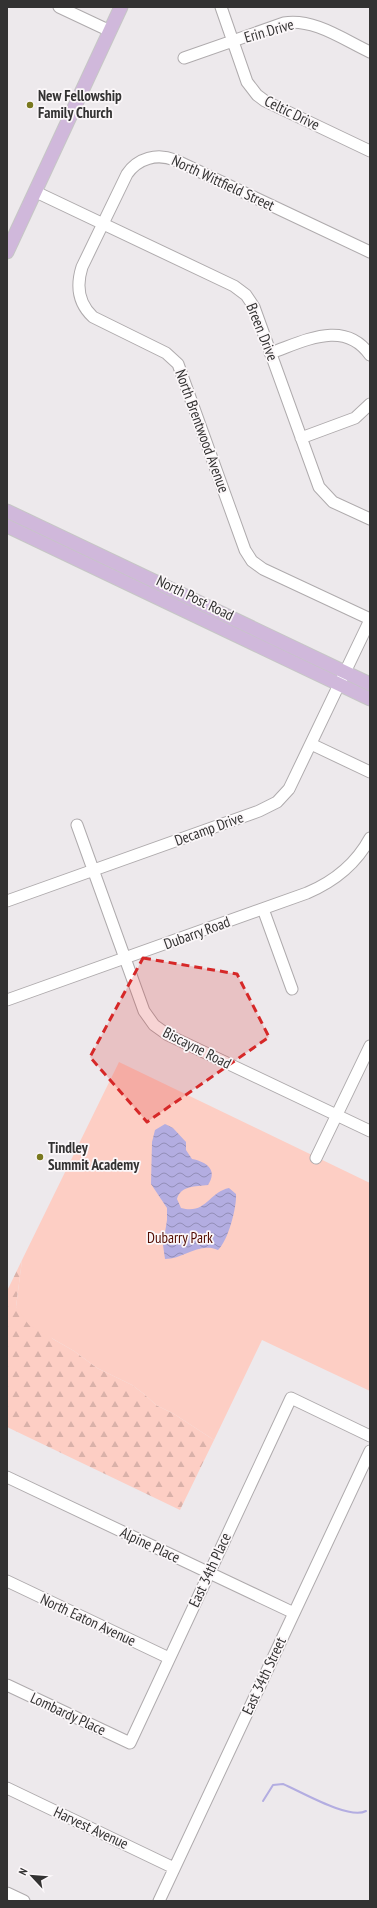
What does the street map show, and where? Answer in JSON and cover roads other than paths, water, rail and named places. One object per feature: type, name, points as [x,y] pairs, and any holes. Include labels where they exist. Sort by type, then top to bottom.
[{"type":"main road","points":[[7,252],[122,7]]},
{"type":"main road","name":"North Post Road","points":[[7,510],[343,679],[370,699]]},
{"type":"main road","name":"North Post Road","points":[[7,526],[343,679],[370,684]]},
{"type":"street","points":[[59,7],[110,31]]},
{"type":"street","name":"Celtic Drive","points":[[221,7],[247,82],[259,97],[370,151]]},
{"type":"street","name":"Erin Drive","points":[[184,58],[284,24],[301,22],[314,25],[370,52]]},
{"type":"street","name":"North Wittfield Street","points":[[103,224],[131,169],[145,159],[162,156],[175,160],[370,252]]},
{"type":"street","name":"Breen Drive","points":[[36,192],[239,289],[252,304],[316,482],[322,492],[333,502],[370,519]]},
{"type":"street","name":"North Brentwood Avenue","points":[[103,224],[79,274],[78,284],[80,297],[86,309],[96,319],[163,351],[178,364],[246,553],[263,569],[370,620]]},
{"type":"street","points":[[270,354],[317,337],[334,335],[354,341],[370,355]]},
{"type":"street","points":[[301,438],[355,418],[370,404]]},
{"type":"street","name":"Decamp Drive","points":[[7,901],[268,807],[283,797],[289,788],[343,679],[370,620]]},
{"type":"street","points":[[311,744],[370,772]]},
{"type":"street","name":"Biscayne Road","points":[[77,825],[144,1011],[159,1030],[370,1131]]},
{"type":"street","name":"Dubarry Road","points":[[7,1000],[307,893],[322,886],[349,865],[370,838]]},
{"type":"street","points":[[262,909],[292,990]]},
{"type":"street","points":[[316,1158],[370,1046]]},
{"type":"street","name":"East 34th Place","points":[[130,1743],[291,1398],[370,1436]]},
{"type":"street","name":"East 34th Street","points":[[159,1901],[370,1451]]},
{"type":"street","name":"Alpine Place","points":[[7,1477],[294,1613]]},
{"type":"street","name":"North Eaton Avenue","points":[[7,1581],[169,1658]]},
{"type":"street","name":"Lombardy Place","points":[[7,1685],[130,1743]]},
{"type":"street","name":"Harvest Avenue","points":[[7,1788],[174,1868]]},
{"type":"street","points":[[7,1893],[24,1901]]},
{"type":"water","points":[[165,1124],[173,1128],[186,1142],[186,1150],[192,1159],[206,1165],[211,1171],[212,1175],[208,1185],[185,1189],[179,1194],[177,1199],[181,1208],[189,1209],[202,1206],[222,1190],[229,1188],[236,1194],[231,1224],[222,1246],[218,1250],[211,1248],[198,1249],[165,1259],[163,1245],[167,1220],[167,1208],[151,1184],[152,1142],[155,1130]]},
{"type":"waterway","points":[[263,1801],[273,1785],[283,1784],[337,1809],[358,1813],[366,1811]]},
{"type":"place","name":"New Fellowship Family Church","points":[[30,105]]},
{"type":"place","name":"Tindley Summit Academy","points":[[40,1157]]},
{"type":"park label","name":"Dubarry Park","points":[[180,1238]]}]
